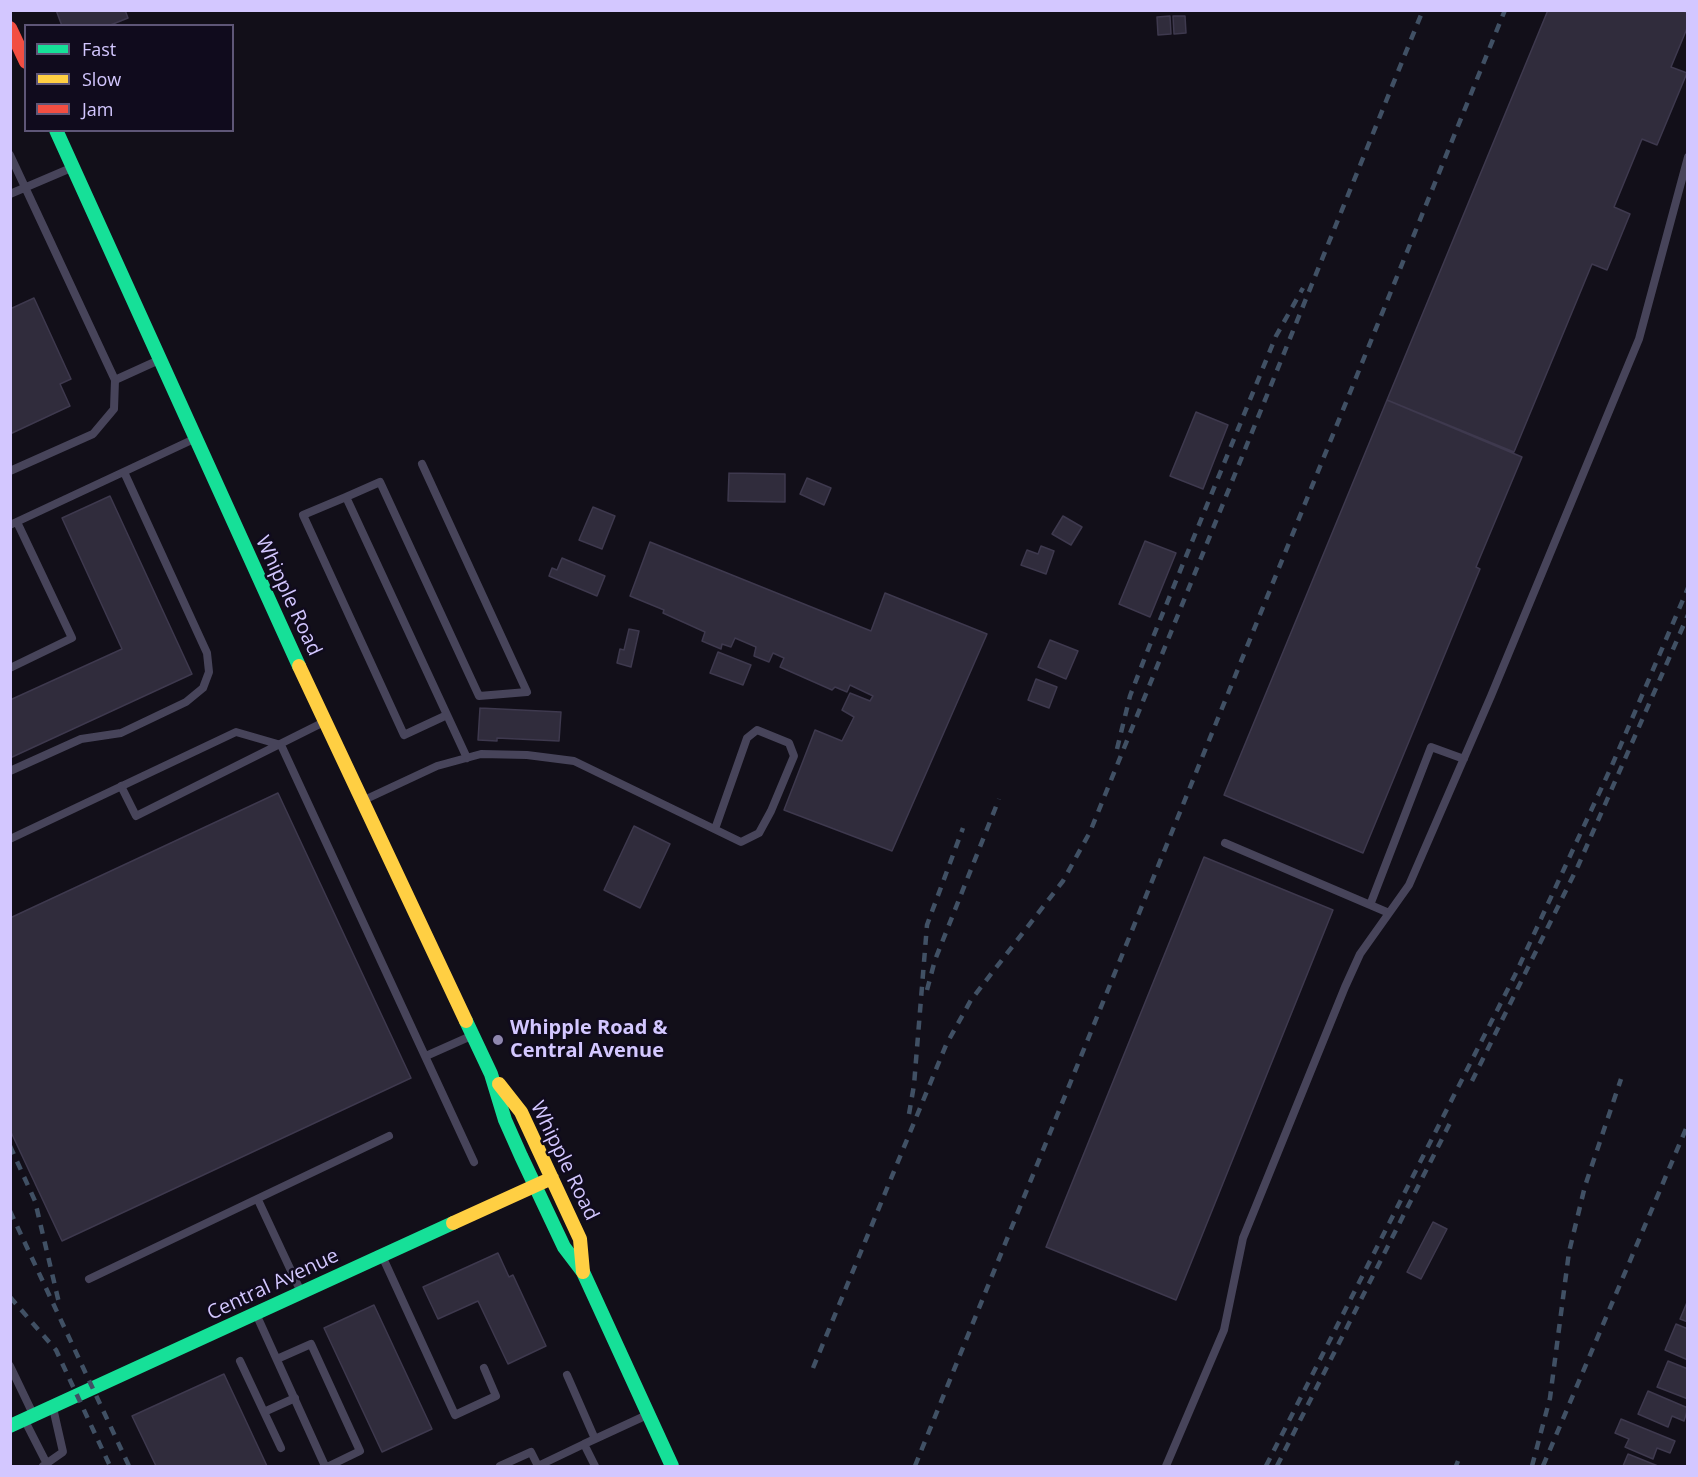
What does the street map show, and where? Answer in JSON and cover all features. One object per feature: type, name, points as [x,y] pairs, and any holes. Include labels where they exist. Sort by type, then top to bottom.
[{"type":"main road","points":[[10,28],[24,58]]},
{"type":"main road","name":"Whipple Road","points":[[57,132],[324,722],[491,1074],[505,1120],[564,1247],[583,1272],[672,1467]]},
{"type":"main road","name":"Whipple Road","points":[[491,1074],[521,1112],[580,1239],[583,1272]]},
{"type":"main road","name":"Central Avenue","points":[[10,1426],[552,1179]]},
{"type":"lane","points":[[10,155],[115,380],[114,409],[93,434],[10,471]]},
{"type":"lane","points":[[1166,1467],[1224,1330],[1243,1239],[1345,987],[1360,954],[1409,885],[1639,339],[1688,156]]},
{"type":"lane","points":[[10,194],[72,167]]},
{"type":"lane","points":[[115,380],[159,360]]},
{"type":"lane","points":[[10,668],[72,638],[14,523],[194,439]]},
{"type":"lane","points":[[422,464],[527,692],[479,696],[380,482],[303,515],[404,735],[447,715]]},
{"type":"lane","points":[[10,771],[81,739],[121,734],[186,702],[203,688],[209,672],[207,653],[124,472]]},
{"type":"lane","points":[[345,497],[467,758]]},
{"type":"lane","points":[[121,786],[136,816],[324,722]]},
{"type":"lane","points":[[361,802],[437,766],[481,754],[574,761],[741,842],[759,833],[794,756],[789,743],[757,730],[747,738],[715,829]]},
{"type":"lane","points":[[10,839],[236,732],[281,745],[474,1162]]},
{"type":"lane","points":[[1370,905],[1431,747],[1464,759]]},
{"type":"lane","points":[[1225,843],[1389,913]]},
{"type":"lane","points":[[426,1056],[473,1035]]},
{"type":"lane","points":[[89,1279],[389,1136]]},
{"type":"lane","points":[[258,1200],[302,1293]]},
{"type":"lane","points":[[382,1256],[455,1415],[496,1396],[484,1368]]},
{"type":"lane","points":[[256,1314],[327,1467],[360,1452],[311,1344],[277,1359]]},
{"type":"lane","points":[[240,1361],[281,1448]]},
{"type":"lane","points":[[10,1366],[45,1466],[63,1452],[53,1407]]},
{"type":"lane","points":[[567,1375],[595,1439]]},
{"type":"lane","points":[[264,1412],[296,1398]]},
{"type":"lane","points":[[500,1467],[531,1452],[538,1467],[648,1414]]},
{"type":"lane","points":[[584,1444],[595,1467]]},
{"type":"building","points":[[56,10],[125,10],[128,18],[113,24],[61,24]]},
{"type":"building","points":[[1548,10],[1681,10],[1688,13],[1688,26],[1671,67],[1687,73],[1657,145],[1642,139],[1614,207],[1630,214],[1607,270],[1592,264],[1514,452],[1387,400]]},
{"type":"building","points":[[1170,16],[1171,34],[1158,35],[1157,17]]},
{"type":"building","points":[[1173,16],[1185,16],[1186,33],[1174,34]]},
{"type":"building","points":[[34,298],[71,379],[60,384],[70,406],[10,434],[10,309]]},
{"type":"building","points":[[1387,400],[1522,457],[1476,567],[1480,569],[1363,853],[1224,795]]},
{"type":"building","points":[[1196,412],[1228,425],[1203,489],[1170,476]]},
{"type":"building","points":[[729,473],[785,474],[785,502],[728,501]]},
{"type":"building","points":[[807,478],[831,488],[824,505],[800,494]]},
{"type":"building","points":[[110,496],[192,674],[10,758],[10,700],[122,649],[62,518]]},
{"type":"building","points":[[593,507],[615,516],[602,549],[579,540]]},
{"type":"building","points":[[1063,516],[1082,527],[1071,545],[1052,534]]},
{"type":"building","points":[[1145,541],[1176,553],[1150,617],[1119,604]]},
{"type":"building","points":[[650,542],[871,631],[885,593],[987,634],[892,851],[784,810],[815,730],[842,741],[854,717],[842,710],[850,693],[870,701],[873,696],[850,685],[847,692],[835,687],[832,690],[780,667],[784,658],[773,653],[769,662],[754,656],[756,647],[735,638],[731,647],[722,644],[721,649],[702,641],[705,632],[663,613],[664,610],[630,596]]},
{"type":"building","points":[[1041,546],[1054,551],[1046,574],[1021,565],[1027,550],[1038,554]]},
{"type":"building","points":[[562,558],[605,576],[597,596],[549,576],[552,568],[557,570]]},
{"type":"building","points":[[629,629],[639,631],[631,667],[617,663],[620,649],[624,650]]},
{"type":"building","points":[[1050,640],[1078,651],[1066,679],[1038,667]]},
{"type":"building","points":[[718,652],[751,665],[743,685],[710,673]]},
{"type":"building","points":[[1036,679],[1057,687],[1049,708],[1028,700]]},
{"type":"building","points":[[480,708],[561,712],[559,741],[497,738],[497,741],[478,740]]},
{"type":"building","points":[[278,793],[411,1078],[62,1241],[10,1130],[10,918]]},
{"type":"building","points":[[634,826],[670,844],[640,908],[604,890]]},
{"type":"building","points":[[1204,857],[1333,910],[1176,1300],[1046,1247]]},
{"type":"building","points":[[1433,1222],[1447,1229],[1421,1279],[1407,1272]]},
{"type":"building","points":[[498,1253],[509,1277],[513,1275],[546,1346],[508,1364],[478,1301],[438,1319],[423,1287]]},
{"type":"building","points":[[1688,1300],[1688,1322],[1680,1319]]},
{"type":"building","points":[[374,1305],[432,1429],[382,1452],[324,1328]]},
{"type":"building","points":[[1676,1324],[1688,1329],[1688,1360],[1665,1350]]},
{"type":"building","points":[[1668,1361],[1688,1369],[1688,1399],[1657,1387]]},
{"type":"building","points":[[224,1374],[267,1466],[156,1466],[132,1416]]},
{"type":"building","points":[[1648,1391],[1688,1408],[1684,1421],[1672,1416],[1668,1427],[1638,1414]]},
{"type":"building","points":[[1621,1419],[1675,1441],[1670,1453],[1657,1448],[1653,1459],[1625,1447],[1629,1439],[1615,1433]]},
{"type":"building","points":[[1628,1454],[1658,1466],[1623,1466]]},
{"type":"railway","points":[[813,1368],[946,1045],[971,1000],[1063,881],[1090,832],[1423,10]]},
{"type":"railway","points":[[915,1466],[1505,10]]},
{"type":"railway","points":[[1117,749],[1130,696],[1149,647],[1276,336],[1303,288]]},
{"type":"railway","points":[[1266,1466],[1515,975],[1613,763],[1688,588]]},
{"type":"railway","points":[[1472,1081],[1578,866],[1688,615]]},
{"type":"railway","points":[[927,990],[935,960],[999,799]]},
{"type":"railway","points":[[909,1114],[914,1085],[927,925],[963,828]]},
{"type":"railway","points":[[1532,1466],[1550,1398],[1569,1252],[1585,1186],[1621,1079]]},
{"type":"railway","points":[[1277,1466],[1451,1121]]},
{"type":"railway","points":[[1543,1466],[1688,1124]]},
{"type":"railway","points":[[10,1146],[35,1201],[59,1303]]},
{"type":"railway","points":[[10,1211],[129,1466]]},
{"type":"railway","points":[[10,1297],[56,1350],[110,1466]]},
{"type":"railway","points":[[1456,1466],[1458,1461]]},
{"type":"traffic: fast","points":[[57,132],[299,666]]},
{"type":"traffic: fast","points":[[466,1021],[491,1074],[505,1120],[521,1156],[564,1247],[583,1272],[672,1466]]},
{"type":"traffic: fast","points":[[10,1426],[453,1223]]},
{"type":"traffic: slow","points":[[299,666],[466,1021]]},
{"type":"traffic: slow","points":[[499,1084],[521,1112],[580,1239],[583,1272]]},
{"type":"traffic: slow","points":[[453,1223],[552,1178]]},
{"type":"traffic: jam","points":[[10,28],[24,58]]},
{"type":"place","name":"Whipple Road & Central Avenue","points":[[498,1040]]}]
